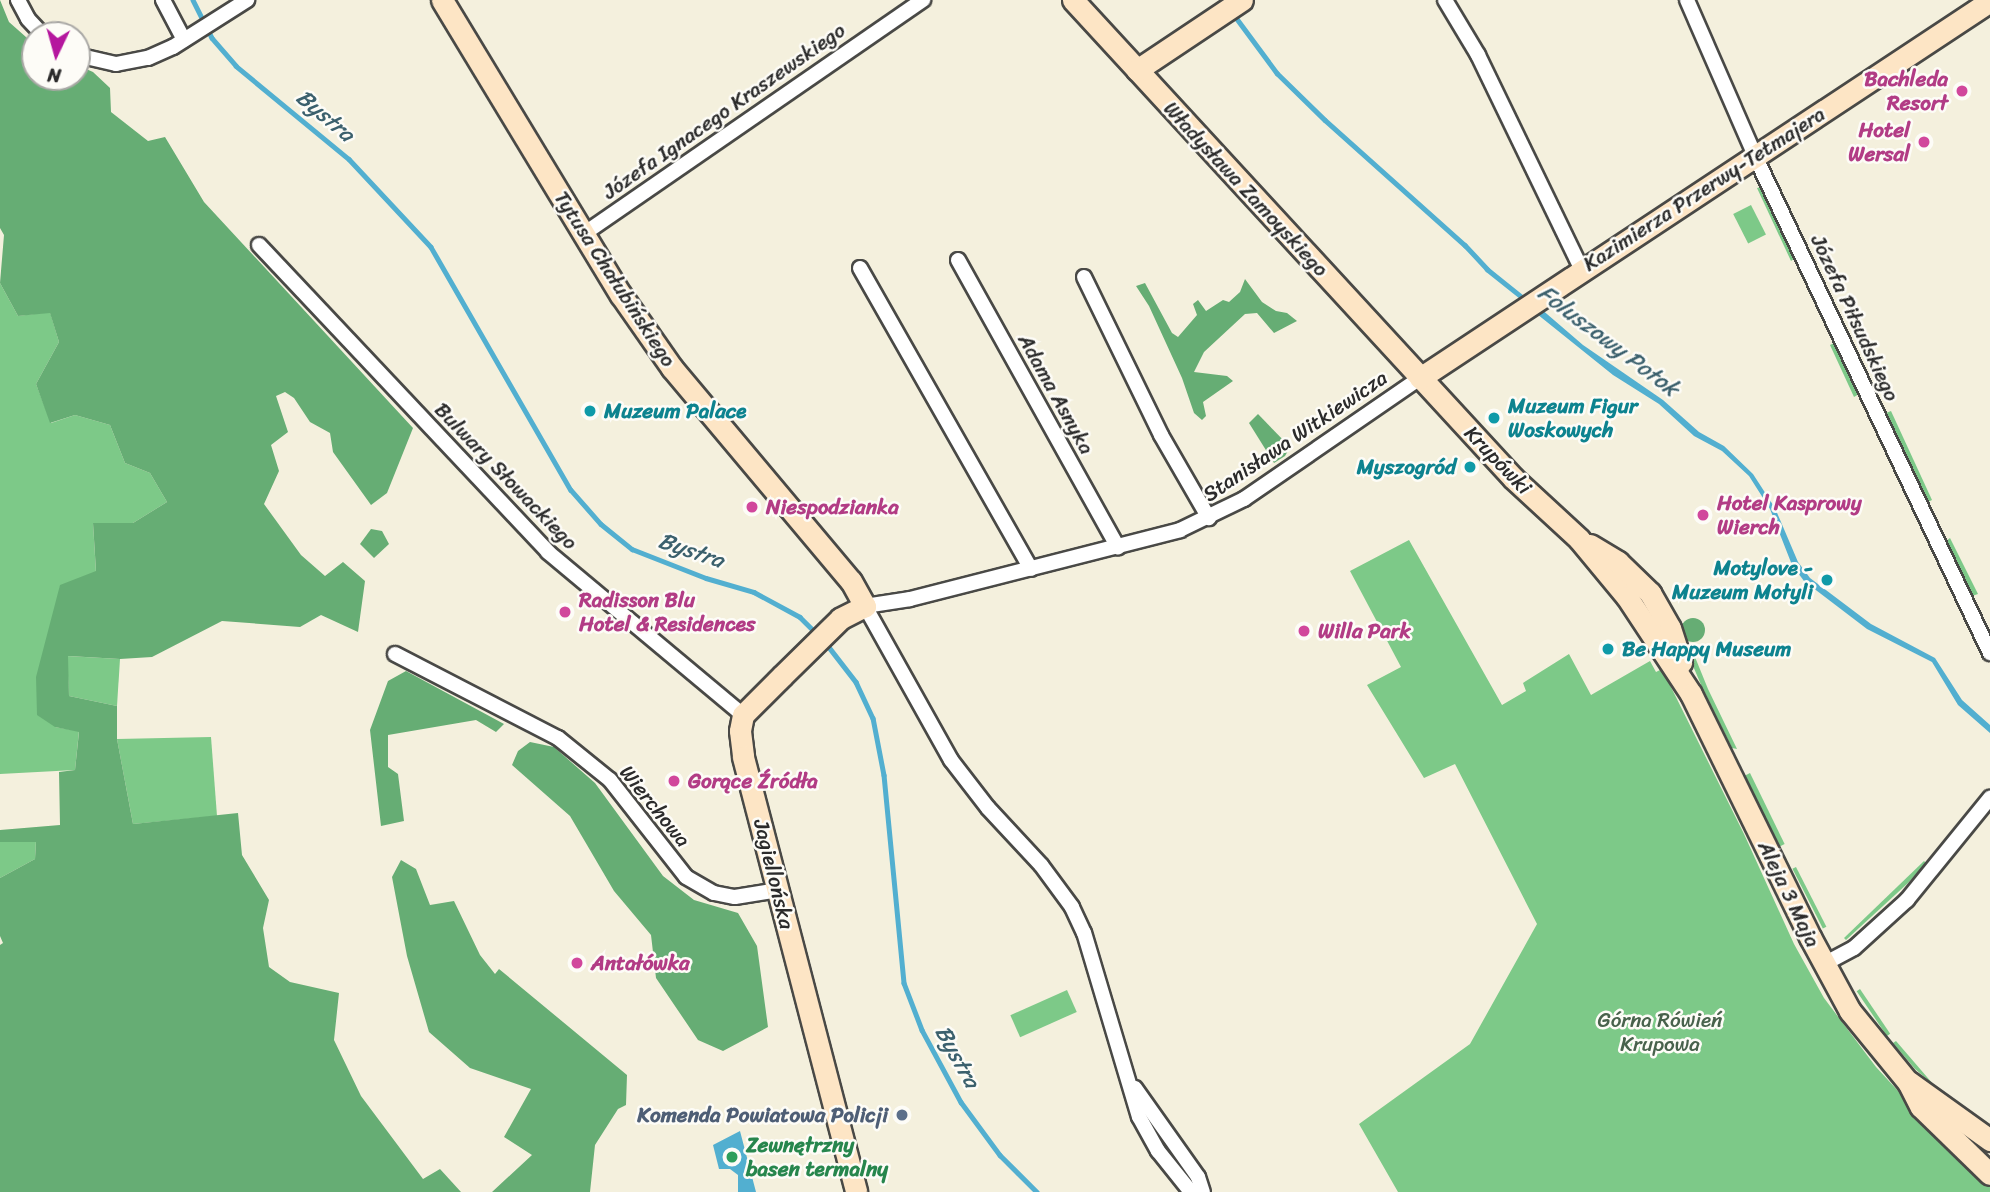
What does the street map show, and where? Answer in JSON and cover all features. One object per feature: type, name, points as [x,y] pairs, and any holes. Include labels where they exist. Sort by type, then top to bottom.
[{"type":"street","points":[[18,0],[30,21]]},
{"type":"street","points":[[163,0],[190,37]]},
{"type":"street","points":[[91,59],[107,63],[126,63],[156,55],[219,20],[247,0]]},
{"type":"street","name":"Tytusa Chałubińskiego","points":[[442,0],[621,295],[672,368],[851,581],[864,606]]},
{"type":"street","name":"Józefa Ignacego Kraszewskiego","points":[[585,233],[923,0]]},
{"type":"street","name":"Władysława Zamoyskiego","points":[[1073,0],[1420,378]]},
{"type":"street","points":[[1445,0],[1478,55],[1581,270]]},
{"type":"street","name":"Józefa Piłsudskiego","points":[[1687,0],[1755,156],[1990,653]]},
{"type":"street","points":[[1137,70],[1241,1]]},
{"type":"street","name":"Kazimierza Przerwy-Tetmajera","points":[[1420,378],[1990,1]]},
{"type":"street","name":"Bulwary Słowackiego","points":[[259,245],[548,552],[743,715]]},
{"type":"street","name":"Adama Asnyka","points":[[958,260],[1118,547]]},
{"type":"street","points":[[860,268],[1031,569]]},
{"type":"street","points":[[1084,277],[1161,435],[1209,519]]},
{"type":"street","name":"Stanisława Witkiewicza","points":[[864,606],[910,599],[1163,536],[1209,519],[1244,499],[1420,378]]},
{"type":"street","name":"Krupówki","points":[[1420,378],[1513,478],[1621,576],[1662,632]]},
{"type":"street","points":[[743,715],[835,625],[864,606],[961,776],[1041,865],[1072,907],[1084,933],[1139,1117],[1149,1136],[1191,1192]]},
{"type":"street","name":"Aleja 3 Maja","points":[[1662,632],[1824,964],[1850,1011],[1908,1082],[1922,1107],[1990,1174]]},
{"type":"street","name":"Wierchowa","points":[[395,654],[508,709],[558,738],[610,780],[686,877],[715,893],[735,897],[778,890]]},
{"type":"street","name":"Jagiellońska","points":[[743,715],[740,731],[743,757],[856,1192]]},
{"type":"street","points":[[1824,964],[1854,947],[1907,900],[1990,798]]},
{"type":"street","points":[[1125,1071],[1198,1177],[1203,1192]]},
{"type":"street","name":"Aleja 3 Maja","points":[[1908,1082],[1990,1140]]},
{"type":"green space","points":[[0,0],[9,22],[21,33],[21,91],[91,91],[91,71],[93,72],[110,88],[111,112],[148,141],[165,137],[204,202],[413,428],[387,493],[371,505],[333,452],[330,433],[310,422],[294,398],[285,392],[276,396],[288,432],[271,445],[279,471],[264,504],[301,555],[325,576],[343,562],[365,581],[358,632],[321,615],[300,627],[222,621],[152,657],[120,659],[68,656],[69,696],[117,706],[117,739],[133,824],[238,813],[242,855],[269,900],[263,928],[269,967],[290,982],[339,993],[334,1040],[361,1096],[423,1179],[440,1169],[461,1192],[0,1192],[0,945],[3,943],[0,936],[0,878],[35,859],[36,842],[0,842],[0,830],[60,825],[59,772],[75,770],[79,732],[55,727],[37,715],[36,677],[60,585],[96,571],[93,523],[133,523],[167,502],[150,473],[125,463],[110,425],[75,415],[50,423],[36,384],[59,342],[50,313],[18,316],[0,283],[4,235],[0,228]]},
{"type":"green space","points":[[1761,187],[1795,258],[1791,261],[1757,188]]},
{"type":"green space","points":[[1751,205],[1766,234],[1748,243],[1733,214]]},
{"type":"green space","points":[[1245,279],[1262,302],[1276,311],[1287,313],[1297,321],[1274,333],[1257,313],[1245,314],[1204,352],[1194,372],[1227,376],[1233,381],[1203,402],[1206,416],[1202,420],[1194,413],[1182,378],[1149,306],[1136,286],[1145,283],[1172,333],[1178,337],[1197,315],[1193,304],[1198,300],[1206,311],[1223,300],[1229,302],[1240,292]]},
{"type":"green space","points":[[0,283],[18,316],[50,312],[59,342],[36,384],[51,423],[75,415],[110,425],[125,463],[150,473],[167,502],[133,523],[93,523],[96,572],[60,586],[55,727],[79,731],[75,770],[0,774]]},
{"type":"green space","points":[[1834,343],[1859,394],[1854,397],[1830,345]]},
{"type":"green space","points":[[1891,411],[1932,500],[1928,502],[1886,413]]},
{"type":"green space","points":[[1258,414],[1290,447],[1285,456],[1274,463],[1249,423]]},
{"type":"green space","points":[[371,529],[382,531],[389,544],[374,558],[360,544]]},
{"type":"green space","points":[[1950,538],[1978,594],[1972,596],[1946,541]]},
{"type":"green space","name":"Górna Rówień Krupowa","points":[[1409,540],[1502,705],[1526,691],[1523,683],[1569,654],[1591,695],[1650,661],[1656,672],[1662,669],[1744,834],[1794,944],[1824,998],[1876,1067],[1958,1156],[1990,1185],[1990,1192],[1398,1192],[1359,1124],[1470,1044],[1537,924],[1455,764],[1424,778],[1367,685],[1401,667],[1350,571]]},
{"type":"green space","points":[[1693,618],[1704,625],[1705,630],[1698,641],[1693,642],[1682,635],[1681,630],[1688,619]]},
{"type":"green space","points":[[67,656],[120,659],[117,706],[69,696]]},
{"type":"green space","points":[[1695,657],[1737,749],[1732,748],[1702,687],[1690,659]]},
{"type":"green space","points":[[406,671],[504,724],[496,732],[476,720],[388,735],[388,767],[398,774],[404,821],[381,826],[370,730],[388,681]]},
{"type":"green space","points":[[211,737],[217,816],[133,824],[117,739]]},
{"type":"green space","points":[[530,742],[554,747],[595,783],[663,876],[694,900],[738,913],[757,946],[768,1027],[723,1051],[698,1040],[656,978],[651,935],[614,891],[570,816],[512,765],[518,751]]},
{"type":"green space","points":[[1750,773],[1785,844],[1779,847],[1745,776]]},
{"type":"green space","points":[[36,841],[35,859],[0,878],[0,842]]},
{"type":"green space","points":[[401,860],[416,869],[430,905],[454,901],[480,955],[495,974],[499,969],[627,1075],[626,1105],[618,1109],[595,1145],[590,1192],[492,1192],[532,1155],[504,1137],[531,1089],[470,1068],[429,1032],[407,956],[392,877]]},
{"type":"green space","points":[[1924,861],[1926,863],[1908,883],[1846,940],[1844,938]]},
{"type":"green space","points":[[1796,867],[1826,927],[1823,929],[1792,869]]},
{"type":"green space","points":[[1860,989],[1890,1034],[1887,1036],[1857,991]]},
{"type":"green space","points":[[1067,990],[1077,1012],[1020,1037],[1010,1015]]},
{"type":"green space","points":[[1896,1041],[1933,1084],[1966,1112],[1915,1069],[1893,1043]]},
{"type":"water","points":[[1533,302],[1583,345],[1663,400],[1699,432],[1724,446],[1753,474],[1775,508],[1798,562],[1810,578],[1871,624],[1935,658],[1962,700],[1990,725],[1990,733],[1958,705],[1932,662],[1867,629],[1804,581],[1792,565],[1770,509],[1749,476],[1722,451],[1694,436],[1659,404],[1613,375],[1527,306]]},
{"type":"water","name":"Zewnętrzny basen termalny","points":[[740,1131],[756,1192],[738,1192],[738,1175],[730,1169],[719,1169],[713,1145]]},
{"type":"waterway","name":"Bystra","points":[[193,0],[212,38],[236,66],[349,159],[431,247],[571,490],[601,524],[632,549],[706,578],[754,592],[800,617],[816,633]]},
{"type":"waterway","name":"Foluszowy Potok","points":[[1232,12],[1277,73],[1325,120],[1465,245],[1487,269],[1527,301]]},
{"type":"waterway","name":"Bystra","points":[[825,642],[856,682],[873,718],[884,775],[904,983],[922,1030],[961,1102],[1000,1155],[1037,1192]]},
{"type":"place","name":"Bachleda Resort","points":[[1962,91]]},
{"type":"place","name":"Hotel Wersal","points":[[1924,142]]},
{"type":"place","name":"Muzeum Palace","points":[[590,411]]},
{"type":"place","name":"Muzeum Figur Woskowych","points":[[1494,418]]},
{"type":"place","name":"Myszogród","points":[[1470,467]]},
{"type":"place","name":"Niespodzianka","points":[[752,507]]},
{"type":"place","name":"Hotel Kasprowy Wierch","points":[[1703,515]]},
{"type":"place","name":"Motylove - Muzeum Motyli","points":[[1827,580]]},
{"type":"place","name":"Radisson Blu Hotel & Residences","points":[[565,612]]},
{"type":"place","name":"Willa Park","points":[[1304,631]]},
{"type":"place","name":"Be Happy Museum","points":[[1608,649]]},
{"type":"place","name":"Gorące Źródła","points":[[674,781]]},
{"type":"place","name":"Antałówka","points":[[577,963]]},
{"type":"place","name":"Komenda Powiatowa Policji","points":[[902,1115]]},
{"type":"place","name":"Zewnętrzny basen termalny","points":[[732,1157]]}]
